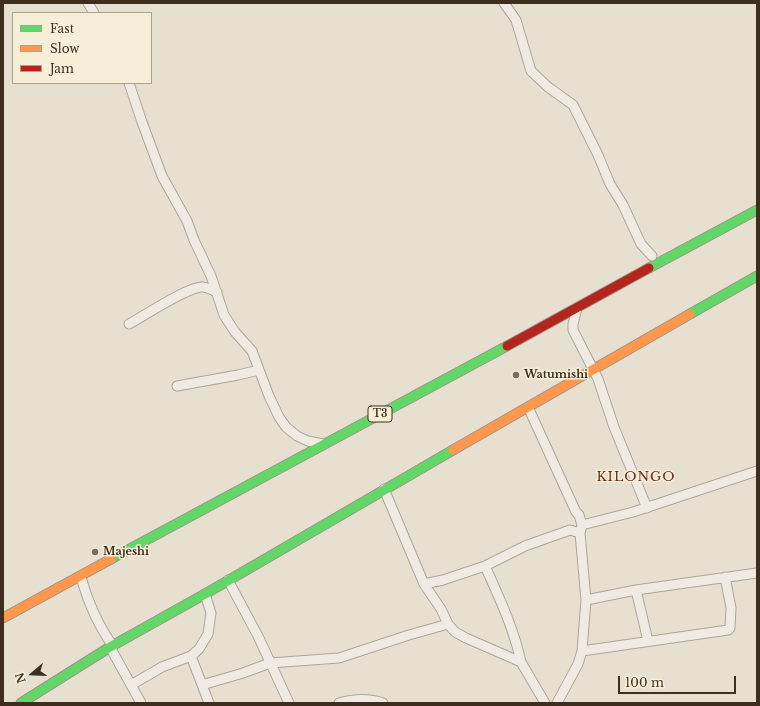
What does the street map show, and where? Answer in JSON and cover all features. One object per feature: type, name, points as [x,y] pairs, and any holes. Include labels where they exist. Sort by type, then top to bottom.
[{"type":"main road","name":"T3","points":[[3,618],[757,210]]},
{"type":"main road","points":[[21,703],[111,647],[757,276]]},
{"type":"street","points":[[88,3],[93,12]]},
{"type":"street","points":[[504,3],[516,20],[531,70],[548,87],[573,105],[598,155],[610,184],[623,205],[641,244],[652,256]]},
{"type":"street","points":[[129,84],[144,130],[162,176],[187,221],[194,240],[207,264],[228,322],[250,348],[279,417],[286,427],[297,436],[308,441],[324,444]]},
{"type":"street","points":[[129,324],[166,303],[197,288],[204,287],[216,292]]},
{"type":"street","points":[[577,308],[573,330],[598,379],[617,434],[647,508]]},
{"type":"street","points":[[177,386],[259,370]]},
{"type":"street","points":[[528,407],[576,512],[579,515],[581,529],[586,600],[582,651],[578,664],[557,703]]},
{"type":"street","points":[[424,584],[443,580],[485,566],[525,546],[570,530],[581,529],[757,471]]},
{"type":"street","points":[[384,489],[424,584],[441,610],[448,624],[455,632],[466,638],[521,662]]},
{"type":"street","points":[[485,566],[509,623],[518,648],[521,662],[545,703]]},
{"type":"street","points":[[586,600],[636,590],[757,573]]},
{"type":"street","points":[[81,576],[87,598],[102,631],[141,703]]},
{"type":"street","points":[[582,651],[728,630],[730,628],[730,608],[725,577]]},
{"type":"street","points":[[228,580],[258,636],[289,703]]},
{"type":"street","points":[[636,590],[648,641]]},
{"type":"street","points":[[131,685],[162,667],[192,656],[199,650],[208,634],[211,613],[204,594]]},
{"type":"street","points":[[202,685],[243,673],[270,663],[339,658],[448,624]]},
{"type":"street","points":[[192,656],[209,703]]},
{"type":"street","points":[[339,703],[352,699],[376,700],[383,703]]},
{"type":"traffic: fast","points":[[649,268],[757,210]]},
{"type":"traffic: fast","points":[[690,314],[757,276]]},
{"type":"traffic: fast","points":[[111,559],[507,346]]},
{"type":"traffic: fast","points":[[21,703],[110,647],[205,594],[453,450]]},
{"type":"traffic: slow","points":[[453,450],[690,314]]},
{"type":"traffic: slow","points":[[3,618],[111,559]]},
{"type":"traffic: jam","points":[[507,346],[649,268]]},
{"type":"place","name":"Watumishi","points":[[516,375]]},
{"type":"place","name":"Majeshi","points":[[95,552]]},
{"type":"district","name":"KILONGO","points":[[636,477]]}]
